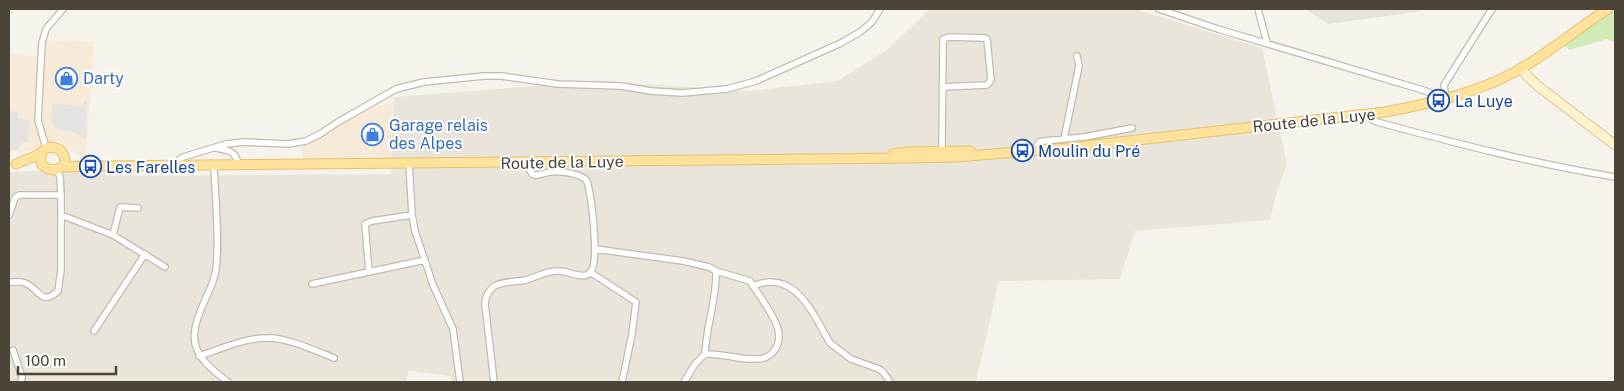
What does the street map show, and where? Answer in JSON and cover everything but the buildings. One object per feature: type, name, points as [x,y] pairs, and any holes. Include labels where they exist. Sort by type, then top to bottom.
[{"type":"main road","name":"Route de la Luye","points":[[60,169],[100,166],[873,158],[1035,150],[1416,107],[1481,87],[1521,68],[1608,9]]},
{"type":"main road","points":[[58,148],[64,154],[65,163],[60,169],[48,169],[42,165],[12,164],[43,151],[58,148]]},
{"type":"main road","points":[[42,165],[43,151]]},
{"type":"main road","name":"Route de la Luye","points":[[64,154],[75,160],[100,166]]},
{"type":"street","points":[[43,151],[38,120],[42,43],[46,29],[63,9]]},
{"type":"street","points":[[177,166],[183,157],[226,144],[245,142],[288,144],[306,141],[396,89],[424,82],[501,76],[558,84],[621,86],[651,91],[682,93],[727,89],[756,81],[841,43],[860,32],[872,22],[880,9]]},
{"type":"street","points":[[1158,9],[1218,29],[1426,91],[1442,100],[1444,85],[1492,9]]},
{"type":"street","points":[[1258,9],[1267,43]]},
{"type":"street","points":[[942,87],[987,85],[989,83],[991,80],[988,39],[949,37],[943,39],[942,87],[943,154]]},
{"type":"street","points":[[1064,140],[1079,66],[1077,56]]},
{"type":"street","points":[[1521,68],[1538,86],[1615,145]]},
{"type":"street","points":[[1366,114],[1377,122],[1503,154],[1588,173],[1615,177]]},
{"type":"street","points":[[1035,150],[1039,142],[1064,140],[1132,128]]},
{"type":"street","points":[[213,148],[232,152],[237,158],[238,165]]},
{"type":"street","points":[[494,382],[485,304],[485,298],[492,288],[498,285],[526,280],[550,271],[568,272],[584,276],[592,270],[595,249],[589,186],[584,177],[555,171],[537,176],[530,171],[528,162]]},
{"type":"street","points":[[409,163],[412,215],[415,231],[433,285],[453,329],[460,382]]},
{"type":"street","points":[[214,166],[218,254],[215,273],[196,322],[194,337],[199,356],[228,382]]},
{"type":"street","points":[[9,282],[26,283],[39,295],[43,296],[49,297],[58,291],[61,270],[60,169]]},
{"type":"street","points":[[9,215],[15,198],[18,195],[61,195]]},
{"type":"street","points":[[113,235],[120,207],[138,208]]},
{"type":"street","points":[[61,214],[113,235],[165,267]]},
{"type":"street","points":[[369,272],[365,224],[372,221],[412,215]]},
{"type":"street","points":[[595,249],[683,261],[709,267],[716,271],[750,281],[777,326],[779,336],[773,353],[759,359],[713,353],[705,354],[695,364],[684,382]]},
{"type":"street","points":[[94,331],[145,254]]},
{"type":"street","points":[[312,284],[425,260]]},
{"type":"street","points":[[705,354],[705,342],[716,282],[716,271]]},
{"type":"street","points":[[590,272],[636,302],[632,334],[622,382]]},
{"type":"street","points":[[753,286],[762,282],[775,281],[785,284],[795,291],[809,308],[834,348],[851,359],[879,369],[890,382]]},
{"type":"street","points":[[199,356],[245,340],[268,338],[300,344],[334,358]]},
{"type":"street","points":[[13,350],[22,377],[20,382]]},
{"type":"shaded area","points":[[930,9],[1135,9],[1262,48],[1287,164],[1276,195],[1270,220],[1135,231],[1120,279],[999,281],[976,382],[452,382],[450,376],[409,371],[406,382],[9,382],[9,172],[76,169],[120,176],[391,174],[394,97],[599,81],[750,91],[837,81],[887,50]]},
{"type":"shaded area","points":[[1305,9],[1423,9],[1416,12],[1328,24]]},
{"type":"shaded area","points":[[37,40],[94,42],[86,158],[69,149],[58,140],[36,150],[9,152],[9,54],[37,56]]},
{"type":"shaded area","points":[[84,102],[87,102],[86,138],[76,133],[55,128],[51,121],[52,104],[83,106]]},
{"type":"shaded area","points":[[393,102],[391,158],[302,160],[302,146],[364,109]]},
{"type":"shaded area","points":[[9,111],[18,112],[18,119],[29,120],[28,143],[22,143],[19,146],[19,150],[9,150]]},
{"type":"green space","points":[[1615,10],[1615,42],[1607,39],[1569,50],[1564,43]]},
{"type":"place","name":"Darty","points":[[67,78]]},
{"type":"place","name":"La Luye","points":[[1439,101]]},
{"type":"place","name":"Garage relais des Alpes","points":[[373,134]]},
{"type":"place","name":"Moulin du Pré","points":[[1022,151]]},
{"type":"place","name":"Les Farelles","points":[[90,167]]}]
